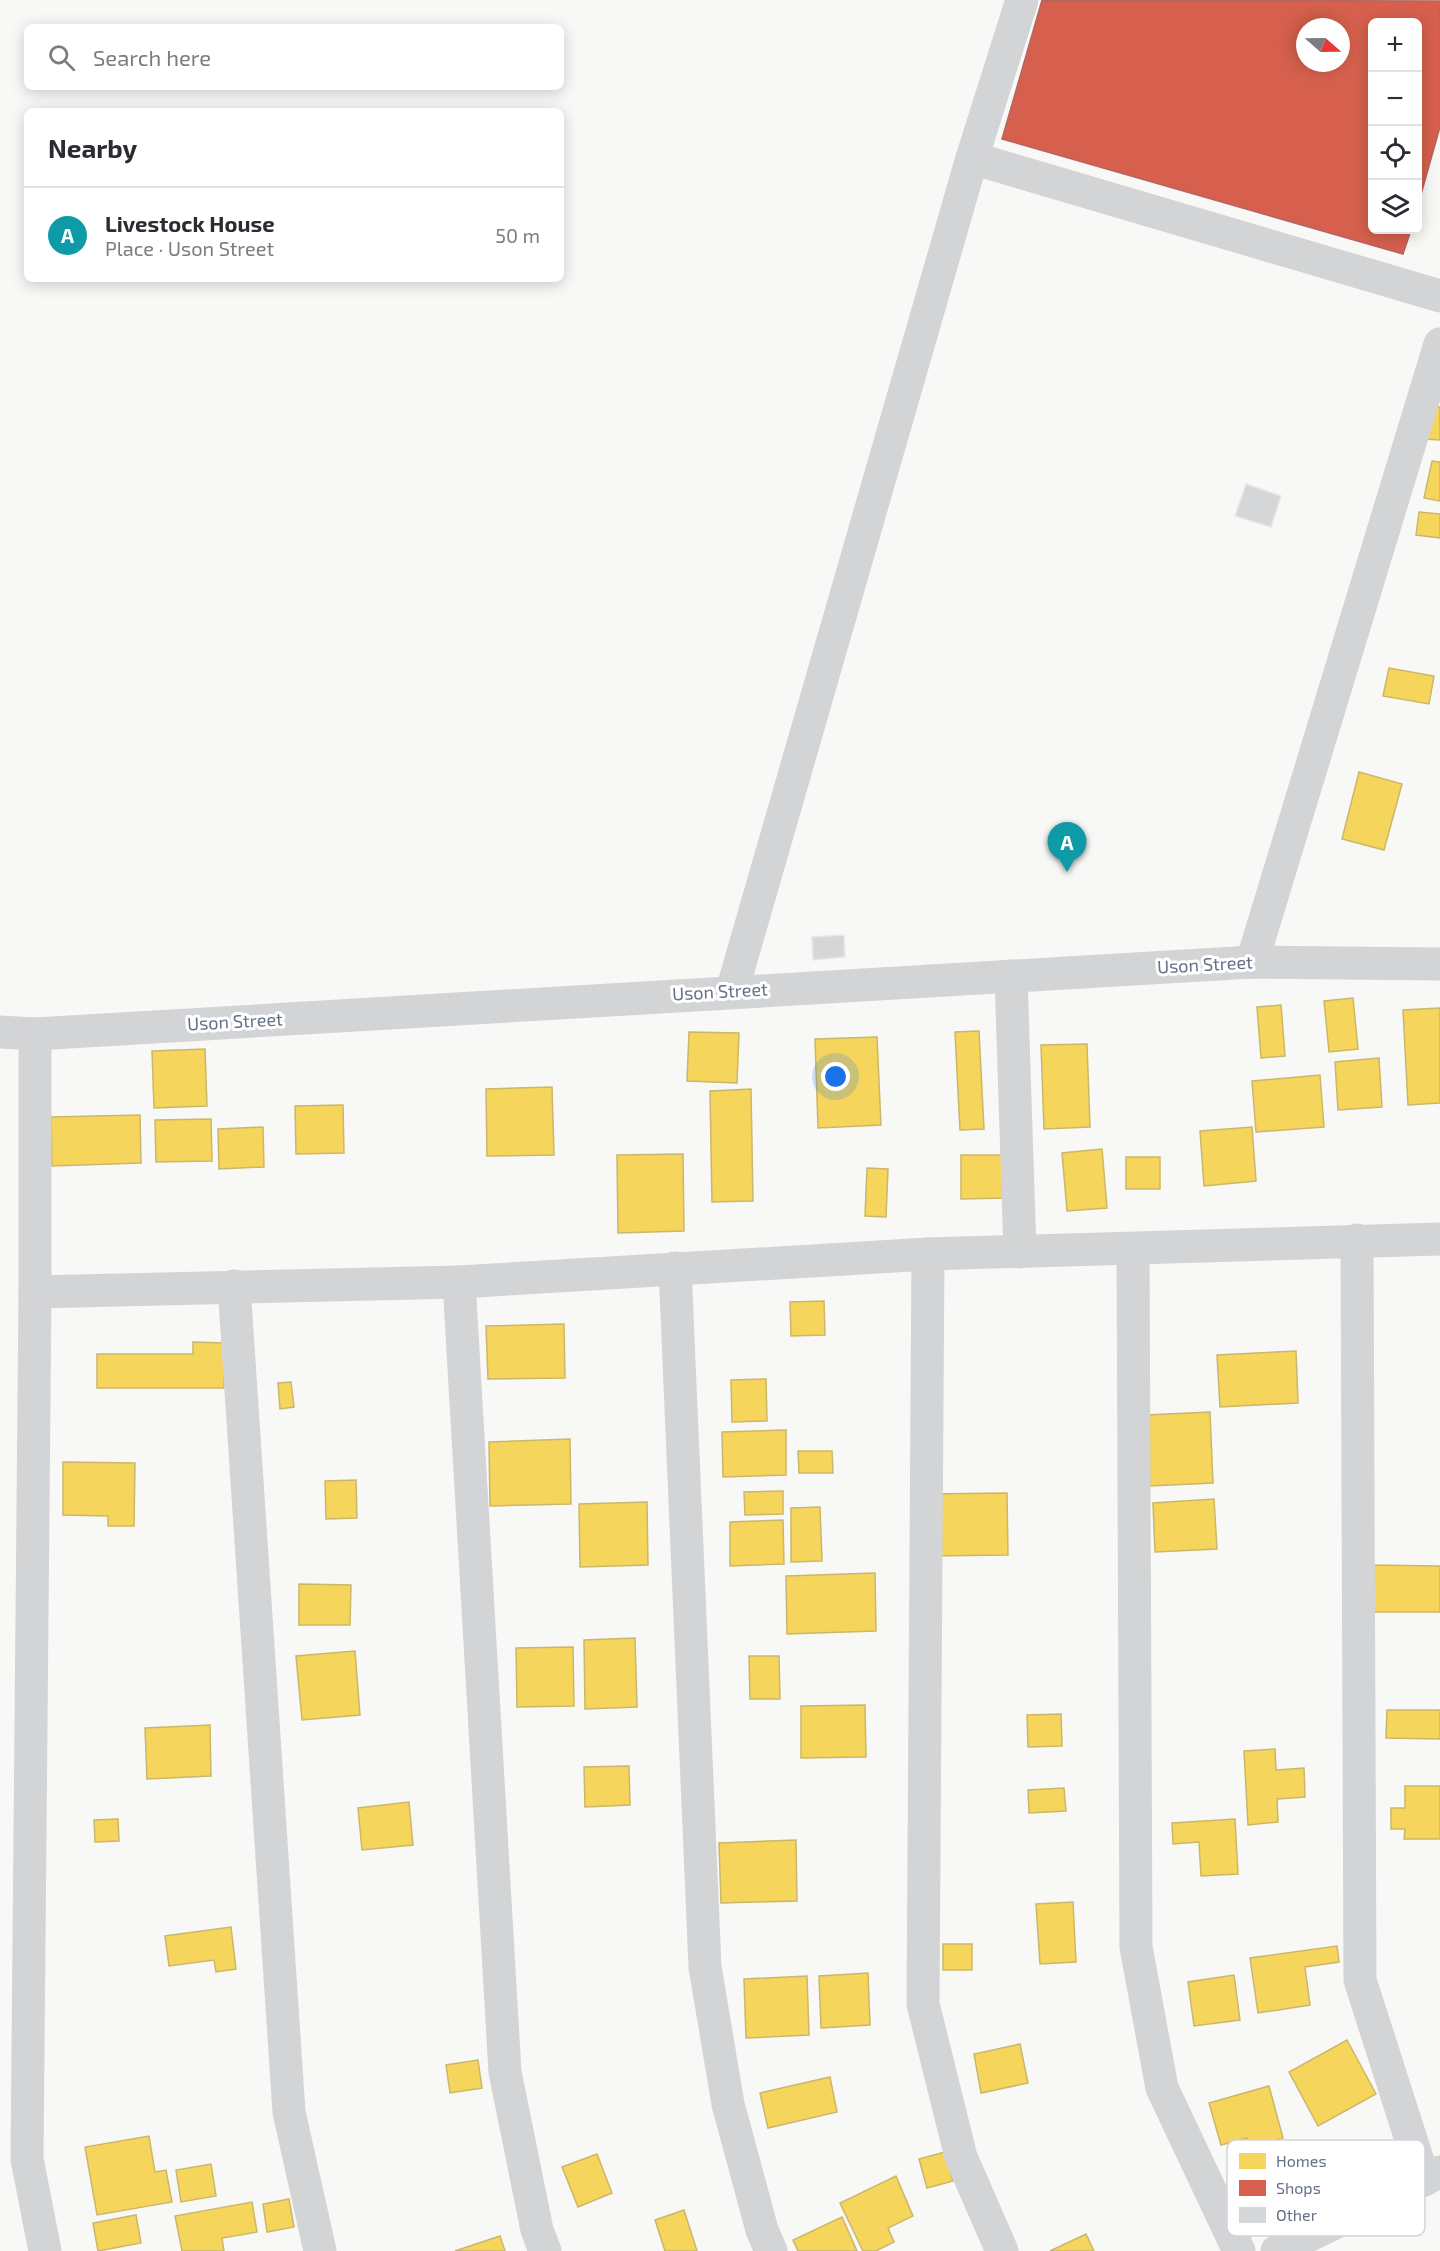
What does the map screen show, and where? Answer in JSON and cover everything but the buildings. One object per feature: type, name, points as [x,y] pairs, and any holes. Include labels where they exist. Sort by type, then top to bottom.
[{"type":"street","points":[[732,992],[972,158],[1022,0]]},
{"type":"street","points":[[972,158],[1440,296]]},
{"type":"street","points":[[1252,962],[1440,344]]},
{"type":"street","name":"Uson Street","points":[[0,1032],[35,1034],[1252,962],[1440,964]]},
{"type":"street","points":[[1011,976],[1020,1252]]},
{"type":"street","points":[[35,1034],[35,1292],[27,2159],[45,2251]]},
{"type":"street","points":[[35,1292],[459,1282],[928,1254],[1440,1239]]},
{"type":"street","points":[[1357,1240],[1360,1980],[1419,2140]]},
{"type":"street","points":[[1133,1249],[1136,1947],[1162,2088],[1227,2226]]},
{"type":"street","points":[[928,1254],[923,2004],[961,2157],[1002,2251]]},
{"type":"street","points":[[675,1268],[705,1967],[728,2104],[762,2230],[771,2251]]},
{"type":"street","points":[[459,1282],[505,2072],[537,2230],[545,2251]]},
{"type":"street","points":[[234,1286],[289,2112],[320,2251]]},
{"type":"street","points":[[1425,2157],[1432,2176]]},
{"type":"street","points":[[1232,2236],[1239,2251]]},
{"type":"street","points":[[1277,2251],[1308,2236]]},
{"type":"place","name":"Livestock House","points":[[1067,872]]}]
